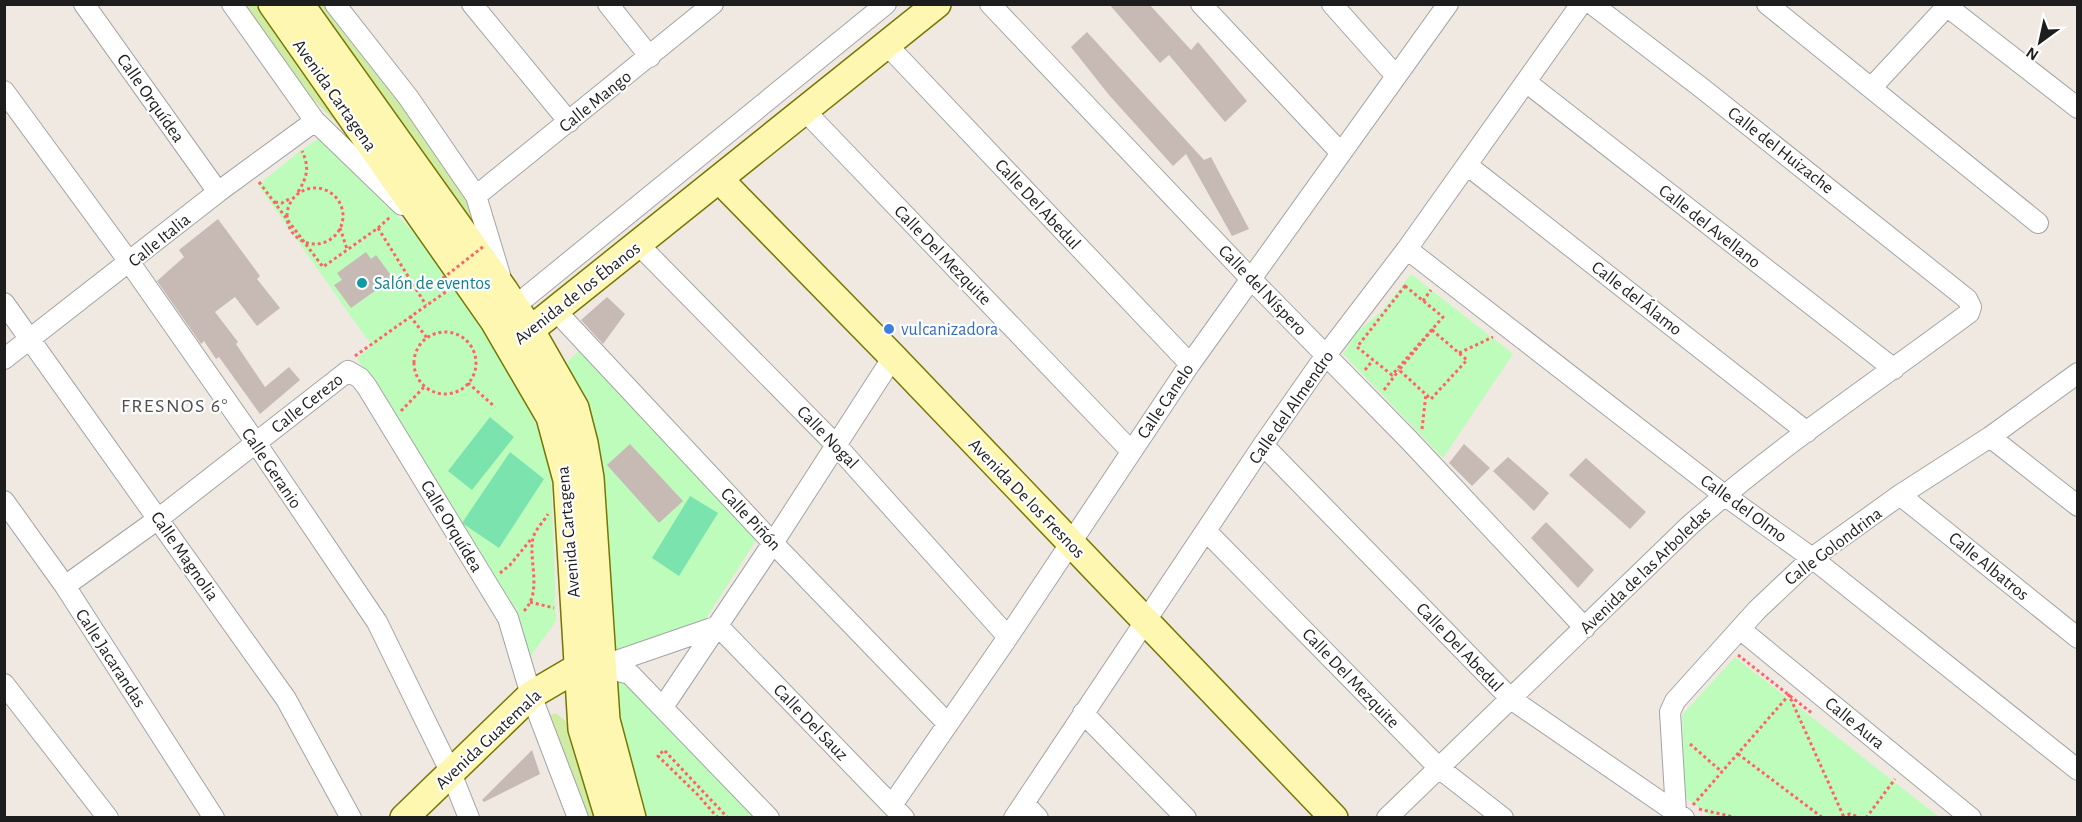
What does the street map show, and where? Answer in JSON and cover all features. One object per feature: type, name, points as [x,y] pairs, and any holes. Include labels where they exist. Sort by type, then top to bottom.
[{"type":"street","name":"Calle Orquídea","points":[[84,4],[218,192]]},
{"type":"street","points":[[232,4],[315,121],[432,233]]},
{"type":"street","name":"Avenida Cartagena","points":[[272,4],[432,233],[520,339]]},
{"type":"street","name":"Avenida Cartagena","points":[[300,4],[510,298],[520,339],[550,417],[567,480],[590,667],[632,818]]},
{"type":"street","points":[[335,4],[408,97],[476,196],[510,298]]},
{"type":"street","points":[[472,4],[569,122]]},
{"type":"street","points":[[609,4],[650,57]]},
{"type":"street","name":"Calle Mango","points":[[476,196],[713,4]]},
{"type":"street","name":"Avenida de los Ébanos","points":[[510,298],[886,4]]},
{"type":"street","name":"Avenida de los Ébanos","points":[[520,339],[937,4]]},
{"type":"street","name":"Calle del Níspero","points":[[990,4],[1585,628]]},
{"type":"street","points":[[1201,4],[1341,153]]},
{"type":"street","points":[[1332,4],[1396,76]]},
{"type":"street","name":"Calle Canelo","points":[[898,811],[948,724],[1190,364],[1448,4]]},
{"type":"street","name":"Calle del Almendro","points":[[1019,810],[1263,445],[1326,355],[1407,249],[1581,4]]},
{"type":"street","name":"Calle del Huizache","points":[[1592,4],[1703,89],[1967,299]]},
{"type":"street","points":[[1767,4],[2038,223]]},
{"type":"street","points":[[1872,87],[1947,5],[2078,108]]},
{"type":"street","name":"Calle Del Abedul","points":[[887,45],[1190,364]]},
{"type":"street","name":"Calle del Avellano","points":[[1526,82],[1894,369]]},
{"type":"street","name":"Calle Geranio","points":[[4,91],[130,263],[377,622],[452,773],[469,818]]},
{"type":"street","name":"Calle Del Mezquite","points":[[804,111],[1131,451]]},
{"type":"street","name":"Calle Italia","points":[[4,359],[130,263],[218,192],[315,121]]},
{"type":"street","name":"Calle del Álamo","points":[[1467,165],[1807,432]]},
{"type":"street","name":"Avenida De los Fresnos","points":[[719,179],[893,357],[1334,818]]},
{"type":"street","name":"Calle Nogal","points":[[639,245],[836,444],[1008,637]]},
{"type":"street","name":"Calle del Olmo","points":[[1407,249],[1724,495],[1812,558],[2078,770]]},
{"type":"street","name":"Avenida de las Arboledas","points":[[1387,818],[1689,526],[1724,495],[1807,432],[1969,314],[1971,307],[1967,299]]},
{"type":"street","name":"Calle Magnolia","points":[[4,303],[286,699],[351,818]]},
{"type":"street","name":"Calle Piñón","points":[[556,311],[773,543],[948,724]]},
{"type":"street","points":[[663,707],[718,627],[893,357]]},
{"type":"street","name":"Calle Orquídea","points":[[351,364],[368,387],[508,618],[531,695],[578,818]]},
{"type":"street","name":"Calle Cerezo","points":[[65,586],[158,519],[256,443],[351,364]]},
{"type":"street","name":"Calle Golondrina","points":[[1684,812],[1670,712],[1675,701],[1776,590],[1812,558],[1900,495],[1990,437],[2076,377]]},
{"type":"street","points":[[1990,437],[2078,506]]},
{"type":"street","name":"Calle Del Abedul","points":[[1263,445],[1511,699],[1684,812]]},
{"type":"street","name":"Calle Albatros","points":[[1900,495],[2078,638]]},
{"type":"street","name":"Calle Jacarandas","points":[[4,501],[65,586],[214,818]]},
{"type":"street","name":"Calle Del Mezquite","points":[[1206,531],[1439,768],[1503,818]]},
{"type":"street","points":[[590,667],[718,627]]},
{"type":"street","name":"Calle Del Sauz","points":[[718,627],[898,811]]},
{"type":"street","name":"Calle Aura","points":[[1740,629],[1971,818]]},
{"type":"street","points":[[590,667],[630,674],[769,818]]},
{"type":"street","name":"Avenida Cartagena","points":[[590,667],[582,729],[609,818]]},
{"type":"street","name":"Avenida Guatemala","points":[[404,818],[531,695],[590,667]]},
{"type":"street","points":[[4,684],[108,818]]},
{"type":"street","points":[[1083,713],[1186,818]]},
{"type":"street","points":[[1019,810],[1038,818]]},
{"type":"path","points":[[287,218],[291,201],[307,178],[305,158],[292,137]]},
{"type":"path","points":[[258,181],[323,267],[378,228],[396,212]]},
{"type":"path","points":[[274,202],[282,203],[313,188],[322,189],[331,194],[338,201],[342,210],[340,228],[347,250]]},
{"type":"path","points":[[303,242],[312,244],[328,240],[340,228]]},
{"type":"path","points":[[378,228],[426,305]]},
{"type":"path","points":[[438,282],[484,246]]},
{"type":"path","points":[[351,364],[410,316],[456,285]]},
{"type":"path","points":[[1405,286],[1423,301],[1443,316],[1392,375],[1357,347],[1405,286]]},
{"type":"path","points":[[1423,301],[1433,286]]},
{"type":"path","points":[[410,316],[427,338]]},
{"type":"path","points":[[1379,397],[1399,370],[1432,330],[1467,360],[1431,399],[1399,370]]},
{"type":"path","points":[[452,333],[467,342],[472,349],[476,366],[468,383],[456,392],[448,394],[440,393],[420,381],[414,366],[417,350],[427,338],[435,334],[452,333]]},
{"type":"path","points":[[1459,353],[1497,335]]},
{"type":"path","points":[[1360,376],[1373,360]]},
{"type":"path","points":[[468,383],[495,407]]},
{"type":"path","points":[[400,412],[425,386]]},
{"type":"path","points":[[1420,440],[1426,394]]},
{"type":"path","points":[[497,575],[510,565],[549,513]]},
{"type":"path","points":[[523,612],[530,602],[534,586],[533,536]]},
{"type":"path","points":[[530,602],[559,609]]},
{"type":"path","points":[[1735,652],[1816,716]]},
{"type":"path","points":[[1684,812],[1789,695]]},
{"type":"path","points":[[1789,695],[1843,815]]},
{"type":"path","points":[[1687,741],[1722,772]]},
{"type":"path","points":[[718,818],[658,756],[664,750],[728,818]]},
{"type":"path","points":[[1738,754],[1823,818]]},
{"type":"path","points":[[1866,818],[1895,778],[1903,785]]},
{"type":"path","points":[[1684,812],[1705,818]]},
{"type":"path","points":[[1684,812],[1738,818]]},
{"type":"path","points":[[1836,818],[1850,814],[1861,818]]},
{"type":"green space","points":[[243,5],[266,5],[382,169],[307,93]]},
{"type":"green space","points":[[308,5],[330,5],[471,201],[491,261]]},
{"type":"green space","points":[[318,139],[421,239],[511,369],[542,438],[551,473],[556,621],[530,657],[357,358],[372,346],[258,185]]},
{"type":"green space","points":[[1411,274],[1513,354],[1443,458],[1343,354],[1356,333],[1383,310]]},
{"type":"green space","points":[[580,350],[756,540],[702,625],[616,654],[602,503],[567,362]]},
{"type":"green space","points":[[490,417],[514,437],[472,490],[448,471]]},
{"type":"green space","points":[[510,452],[544,479],[499,548],[462,523]]},
{"type":"green space","points":[[690,496],[718,513],[679,576],[652,558]]},
{"type":"green space","points":[[1735,657],[1939,817],[1711,817],[1685,797],[1682,715]]},
{"type":"green space","points":[[622,680],[754,817],[643,817],[612,687]]},
{"type":"green space","points":[[556,713],[571,726],[602,817],[585,817],[558,748],[550,715]]},
{"type":"building","points":[[1109,4],[1149,4],[1191,50],[1198,42],[1247,101],[1225,122],[1169,55],[1160,63]]},
{"type":"building","points":[[1087,32],[1204,160],[1211,157],[1249,229],[1232,236],[1186,154],[1173,166],[1109,95],[1071,47]]},
{"type":"building","points":[[218,219],[260,276],[257,279],[280,308],[257,326],[235,297],[215,312],[238,342],[236,344],[265,387],[289,367],[300,380],[260,414],[219,357],[216,359],[204,341],[201,344],[157,281],[184,257],[179,250]]},
{"type":"building","name":"Salón de eventos","points":[[366,252],[371,259],[376,255],[393,278],[351,308],[334,285],[342,280],[337,273]]},
{"type":"building","points":[[607,297],[625,314],[603,344],[581,320]]},
{"type":"building","points":[[630,444],[683,501],[659,523],[607,465]]},
{"type":"building","points":[[1464,444],[1490,468],[1472,486],[1449,463]]},
{"type":"building","points":[[1508,457],[1549,493],[1534,511],[1493,471]]},
{"type":"building","points":[[1586,458],[1646,512],[1630,529],[1569,475]]},
{"type":"building","points":[[1546,522],[1594,570],[1578,588],[1531,538]]},
{"type":"building","points":[[532,750],[540,774],[484,802],[482,800]]},
{"type":"place","name":"Salón de eventos","points":[[362,283]]},
{"type":"place","name":"vulcanizadora","points":[[889,329]]},
{"type":"district","name":"FRESNOS 6°","points":[[175,405]]}]
